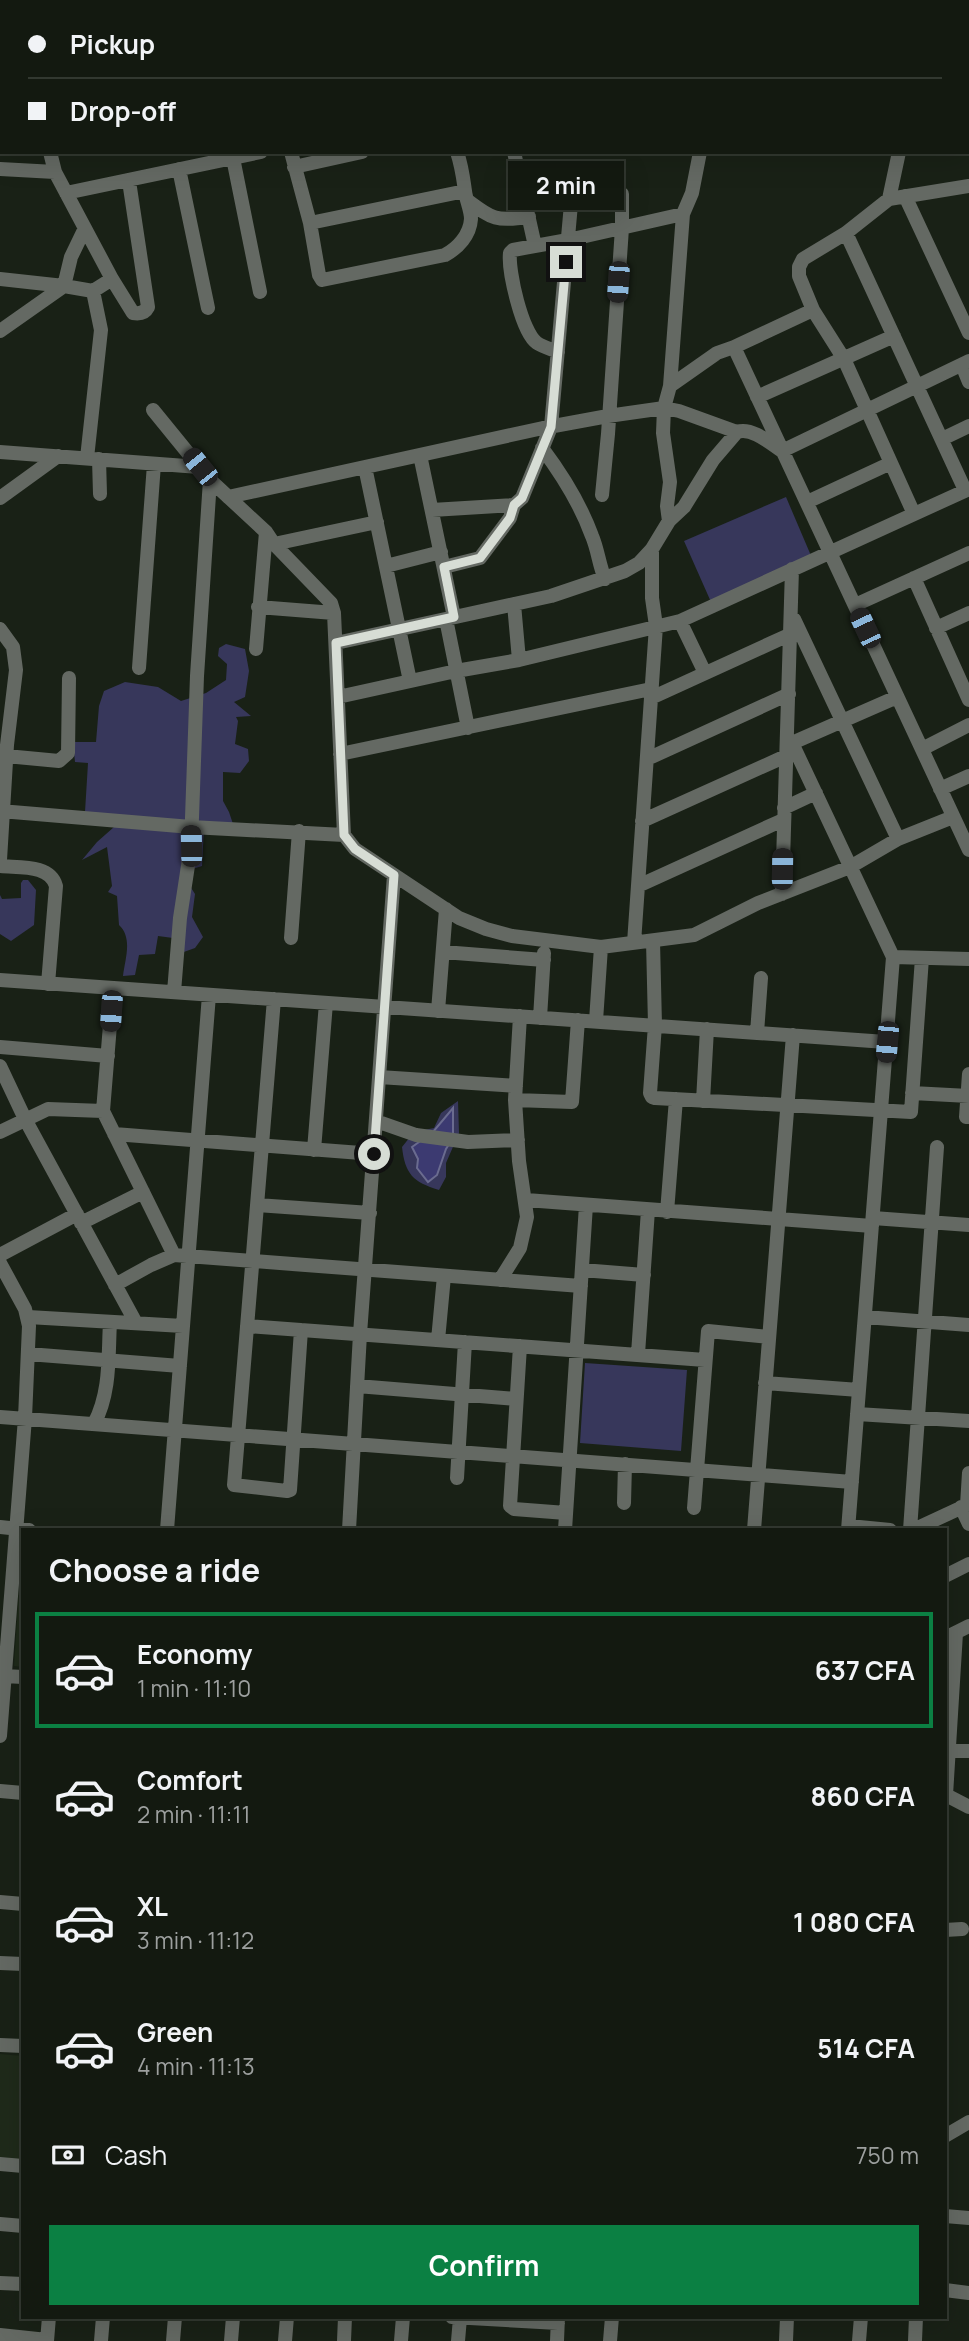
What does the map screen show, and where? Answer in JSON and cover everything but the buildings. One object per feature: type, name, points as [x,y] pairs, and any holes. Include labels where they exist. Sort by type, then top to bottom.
[{"type":"street","points":[[50,154],[55,172],[111,279],[133,313],[137,314],[148,307],[129,181]]},
{"type":"street","points":[[66,193],[252,154]]},
{"type":"street","points":[[344,154],[292,159],[322,280],[446,255],[456,248],[467,234],[471,219],[464,174],[458,154]]},
{"type":"street","points":[[514,154],[535,246]]},
{"type":"street","points":[[668,521],[670,482],[663,433],[664,408],[670,386],[683,214],[692,192],[700,154]]},
{"type":"street","points":[[889,199],[899,154]]},
{"type":"street","points":[[233,158],[260,292]]},
{"type":"street","points":[[0,169],[55,172]]},
{"type":"street","points":[[179,169],[208,308]]},
{"type":"street","points":[[914,514],[844,359],[813,310],[799,276],[799,267],[803,259],[846,233],[889,199],[969,186]]},
{"type":"street","points":[[602,495],[622,229],[622,194]]},
{"type":"street","points":[[466,195],[490,217],[499,220],[529,217]]},
{"type":"street","points":[[310,223],[466,195]]},
{"type":"street","points":[[905,196],[969,333]]},
{"type":"street","points":[[386,566],[443,559],[480,558],[510,518],[514,505],[522,498],[551,427],[571,204]]},
{"type":"street","points":[[558,352],[535,342],[516,299],[510,253],[513,250],[683,214]]},
{"type":"street","points":[[0,331],[64,286],[72,257],[85,228]]},
{"type":"street","points":[[338,697],[519,660],[680,621],[967,490],[846,233]]},
{"type":"street","points":[[0,279],[93,291],[111,279]]},
{"type":"street","points":[[93,291],[101,330],[93,459],[100,494]]},
{"type":"street","points":[[670,386],[707,358],[813,310]]},
{"type":"street","points":[[757,397],[894,336]]},
{"type":"street","points":[[734,347],[969,850]]},
{"type":"street","points":[[782,451],[965,363],[969,382]]},
{"type":"street","points":[[228,497],[551,427],[664,408],[680,411],[737,432]]},
{"type":"street","points":[[153,410],[210,480],[326,596],[334,613],[344,835],[355,849],[459,918],[512,936],[601,947],[694,935],[782,894],[850,867],[898,839],[953,817]]},
{"type":"street","points":[[942,439],[969,426]]},
{"type":"street","points":[[336,643],[551,596],[625,572],[639,563],[652,549],[668,521],[684,506],[713,460],[737,432],[750,432],[782,451]]},
{"type":"street","points":[[542,448],[573,492],[583,512],[605,579]]},
{"type":"street","points":[[0,452],[200,467]]},
{"type":"street","points":[[420,455],[443,559],[456,671],[468,727]]},
{"type":"street","points":[[0,498],[58,456]]},
{"type":"street","points":[[807,502],[891,463]]},
{"type":"street","points":[[139,668],[154,464]]},
{"type":"street","points":[[365,467],[410,681]]},
{"type":"street","points":[[174,992],[180,918],[191,846],[197,676],[210,480]]},
{"type":"street","points":[[432,510],[514,505]]},
{"type":"street","points":[[270,538],[377,522]]},
{"type":"street","points":[[256,649],[258,607],[270,538]]},
{"type":"street","points":[[634,943],[656,626],[652,598],[652,549]]},
{"type":"street","points":[[855,605],[969,553]]},
{"type":"street","points":[[782,894],[792,569]]},
{"type":"street","points":[[914,578],[936,628],[964,675],[969,700]]},
{"type":"street","points":[[514,604],[519,660]]},
{"type":"street","points":[[258,607],[334,613]]},
{"type":"street","points":[[936,628],[969,613]]},
{"type":"street","points":[[792,615],[898,839]]},
{"type":"street","points":[[680,621],[705,673]]},
{"type":"street","points":[[0,629],[13,647],[16,670],[6,756],[0,863],[46,871],[54,878],[56,886],[48,984]]},
{"type":"street","points":[[340,754],[651,693],[705,673],[792,634]]},
{"type":"street","points":[[6,756],[59,761],[65,758],[68,753],[69,678]]},
{"type":"street","points":[[647,760],[789,694]]},
{"type":"street","points":[[642,821],[788,747],[898,697]]},
{"type":"street","points":[[922,749],[969,725]]},
{"type":"street","points":[[788,747],[816,793],[893,957],[849,1528]]},
{"type":"street","points":[[940,789],[969,776]]},
{"type":"street","points":[[638,886],[783,814],[816,793]]},
{"type":"street","points":[[2,812],[191,827],[344,835]]},
{"type":"street","points":[[291,938],[299,831]]},
{"type":"street","points":[[349,1528],[360,1334],[394,875]]},
{"type":"street","points":[[438,1011],[446,909]]},
{"type":"street","points":[[540,1018],[545,940]]},
{"type":"street","points":[[653,941],[655,1026],[650,1093],[655,1098],[911,1112],[922,958]]},
{"type":"street","points":[[596,1021],[601,947]]},
{"type":"street","points":[[443,951],[544,960]]},
{"type":"street","points":[[893,957],[969,959]]},
{"type":"street","points":[[757,1033],[761,978]]},
{"type":"street","points":[[0,980],[887,1042]]},
{"type":"street","points":[[113,988],[103,1111],[143,1192],[181,1256]]},
{"type":"street","points":[[167,1528],[183,1326],[181,1256],[197,1140],[209,995]]},
{"type":"street","points":[[274,999],[234,1485],[287,1491],[291,1486],[301,1329]]},
{"type":"street","points":[[314,1150],[326,1003]]},
{"type":"street","points":[[500,1280],[520,1248],[527,1217],[519,1161],[516,1093],[520,1016]]},
{"type":"street","points":[[379,1077],[572,1102],[578,1020]]},
{"type":"street","points":[[703,1101],[707,1029]]},
{"type":"street","points":[[754,1528],[793,1035]]},
{"type":"street","points":[[0,1047],[108,1056]]},
{"type":"street","points":[[0,1066],[25,1119],[135,1323]]},
{"type":"street","points":[[969,1074],[965,1117],[969,1117]]},
{"type":"street","points":[[912,1093],[968,1097]]},
{"type":"street","points":[[667,1212],[676,1099]]},
{"type":"street","points":[[0,1132],[48,1109],[103,1111]]},
{"type":"street","points":[[376,1121],[416,1135],[468,1142],[518,1140]]},
{"type":"street","points":[[114,1134],[374,1154]]},
{"type":"street","points":[[911,1528],[937,1147]]},
{"type":"street","points":[[0,1255],[143,1192]]},
{"type":"street","points":[[526,1200],[778,1219],[969,1225]]},
{"type":"street","points":[[257,1205],[370,1213]]},
{"type":"street","points":[[565,1528],[586,1205]]},
{"type":"street","points":[[638,1354],[648,1210]]},
{"type":"street","points":[[115,1285],[151,1265],[181,1256],[581,1286]]},
{"type":"street","points":[[0,1263],[28,1317],[22,1528]]},
{"type":"street","points":[[582,1270],[644,1275]]},
{"type":"street","points":[[438,1340],[444,1276]]},
{"type":"street","points":[[28,1317],[183,1326]]},
{"type":"street","points":[[865,1317],[969,1325]]},
{"type":"street","points":[[94,1424],[103,1407],[106,1392],[110,1322]]},
{"type":"street","points":[[247,1326],[705,1360]]},
{"type":"street","points":[[694,1508],[708,1331],[769,1337]]},
{"type":"street","points":[[457,1478],[465,1342]]},
{"type":"street","points":[[520,1346],[510,1506],[514,1509],[566,1513]]},
{"type":"street","points":[[28,1354],[180,1366]]},
{"type":"street","points":[[765,1383],[859,1390]]},
{"type":"street","points":[[357,1386],[516,1399]]},
{"type":"street","points":[[858,1414],[969,1421]]},
{"type":"street","points":[[0,1417],[852,1482]]},
{"type":"street","points":[[624,1503],[625,1464]]},
{"type":"street","points":[[969,1473],[966,1505],[969,1524]]},
{"type":"street","points":[[915,1528],[966,1505]]},
{"type":"street","points":[[0,1527],[21,1529]]},
{"type":"street","points":[[0,1735],[4,1633],[21,1535]]},
{"type":"street","points":[[947,1575],[969,1564]]},
{"type":"street","points":[[947,1740],[957,1632]]},
{"type":"street","points":[[4,1676],[21,1677]]},
{"type":"street","points":[[947,1751],[969,1751]]},
{"type":"street","points":[[0,1791],[21,1793]]},
{"type":"street","points":[[947,1796],[969,1807]]},
{"type":"street","points":[[0,1902],[21,1904]]},
{"type":"street","points":[[947,1930],[962,1929]]},
{"type":"street","points":[[0,1963],[21,1965]]},
{"type":"street","points":[[0,2045],[21,2046]]},
{"type":"street","points":[[947,2135],[969,2122]]},
{"type":"street","points":[[0,2164],[21,2166]]},
{"type":"street","points":[[947,2216],[969,2218]]},
{"type":"street","points":[[0,2224],[21,2226]]},
{"type":"street","points":[[0,2283],[21,2284]]},
{"type":"street","points":[[947,2290],[969,2293]]},
{"type":"street","points":[[0,2335],[47,2340],[49,2319]]},
{"type":"street","points":[[101,2341],[103,2319]]},
{"type":"street","points":[[173,2341],[175,2319]]},
{"type":"street","points":[[231,2341],[233,2319]]},
{"type":"street","points":[[285,2341],[287,2319]]},
{"type":"street","points":[[344,2341],[345,2319]]},
{"type":"street","points":[[401,2341],[403,2319]]},
{"type":"street","points":[[458,2341],[460,2319]]},
{"type":"street","points":[[509,2319],[558,2320],[557,2341]]},
{"type":"street","points":[[610,2341],[612,2319]]},
{"type":"street","points":[[786,2341],[788,2319]]},
{"type":"street","points":[[859,2341],[861,2319]]},
{"type":"street","points":[[915,2341],[916,2319]]},
{"type":"shaded area","points":[[786,497],[812,558],[711,602],[684,541]]},
{"type":"shaded area","points":[[226,644],[245,649],[249,671],[245,697],[234,702],[251,716],[236,717],[238,721],[235,744],[248,749],[249,761],[240,773],[223,772],[223,801],[233,824],[204,828],[202,866],[189,870],[188,883],[195,894],[192,917],[203,937],[195,948],[181,953],[173,938],[158,936],[155,954],[139,955],[135,975],[123,976],[127,942],[119,925],[117,896],[108,892],[112,886],[107,847],[82,860],[114,827],[85,812],[88,763],[75,762],[73,742],[96,742],[99,706],[104,691],[125,682],[158,687],[181,701],[206,693],[226,680],[227,664],[218,656],[219,648]]},
{"type":"shaded area","points":[[23,880],[28,880],[36,890],[34,925],[11,941],[0,934],[0,895],[2,899],[21,898]]},
{"type":"shaded area","points":[[458,1101],[459,1133],[446,1163],[446,1177],[439,1190],[412,1176],[405,1164],[402,1147],[414,1132],[434,1128],[441,1113]]},
{"type":"shaded area","points":[[453,1108],[453,1138],[437,1175],[428,1182],[417,1168],[418,1159],[412,1147],[433,1132]]},
{"type":"shaded area","points":[[585,1363],[687,1370],[681,1451],[580,1443]]},
{"type":"shaded area","points":[[21,1560],[21,1667],[14,1666]]},
{"type":"shaded area","points":[[0,2054],[21,2056],[21,2159],[0,2157]]},
{"type":"route","points":[[374,1154],[394,875],[355,849],[344,835],[336,643],[454,617],[444,567],[480,558],[489,547],[510,518],[514,505],[522,498],[551,427],[566,262]]}]
